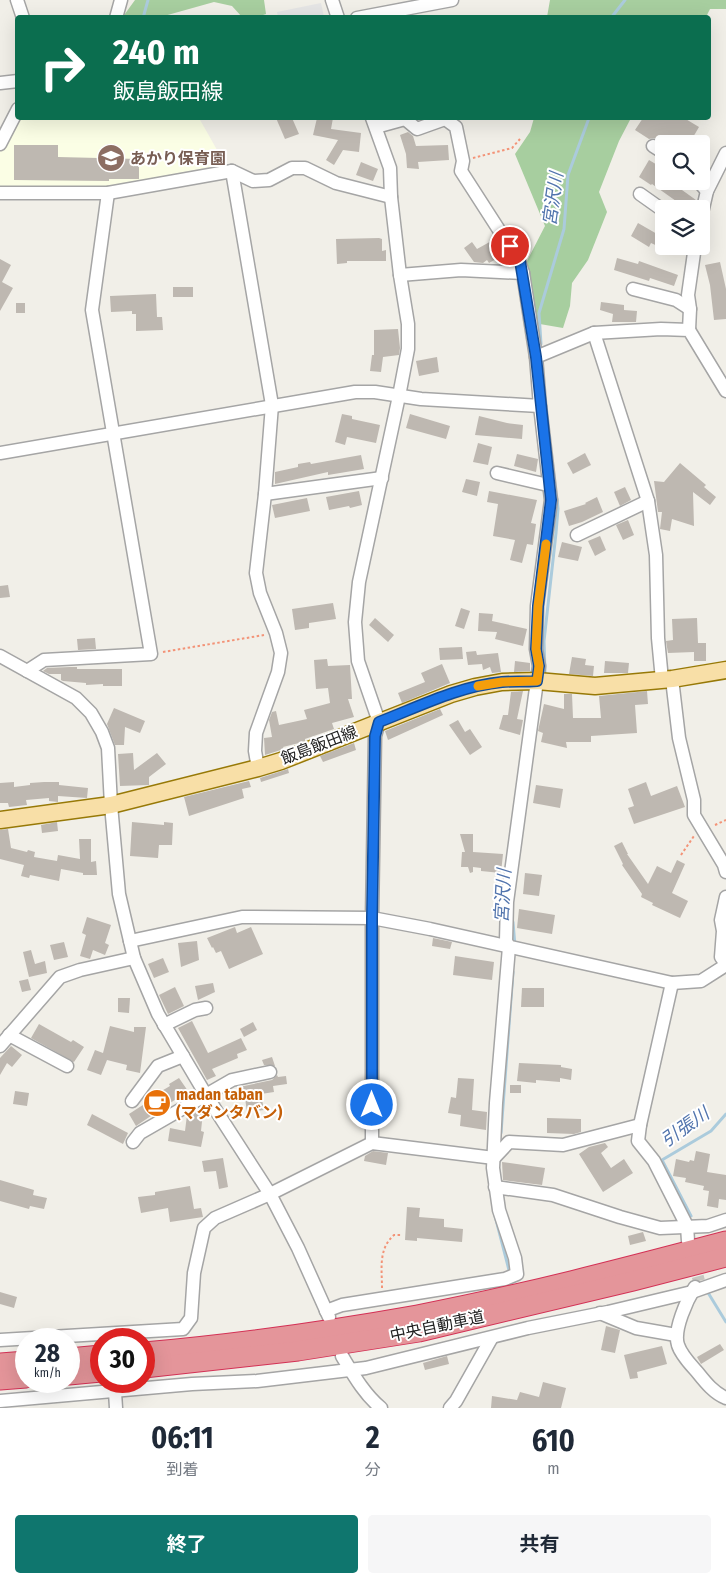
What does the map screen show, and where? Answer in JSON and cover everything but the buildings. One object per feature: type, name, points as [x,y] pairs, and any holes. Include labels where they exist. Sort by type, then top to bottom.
[{"type":"highway","name":"中央自動車道","points":[[155,1351],[299,1334],[418,1315],[620,1269],[726,1241]]},
{"type":"highway","name":"中央自動車道","points":[[155,1367],[298,1351],[419,1332],[726,1257]]},
{"type":"highway","points":[[0,1363],[15,1362]]},
{"type":"highway","points":[[0,1380],[15,1379]]},
{"type":"main road","name":"飯島飯田線","points":[[0,820],[111,806],[258,768],[281,761],[451,694],[475,687],[502,682],[537,681],[595,686],[667,680],[726,670]]},
{"type":"street","points":[[18,0],[22,15]]},
{"type":"street","points":[[117,15],[122,0]]},
{"type":"street","points":[[332,0],[337,15]]},
{"type":"street","points":[[368,15],[408,4],[452,0]]},
{"type":"street","points":[[0,83],[15,81]]},
{"type":"street","points":[[0,144],[15,115]]},
{"type":"street","points":[[372,1143],[372,918],[375,736],[379,722],[358,662],[355,622],[359,582],[400,396],[408,348],[408,324],[391,197],[390,168],[374,122],[395,120]]},
{"type":"street","points":[[406,120],[417,129],[442,120]]},
{"type":"street","points":[[446,120],[456,127],[463,161],[461,171],[520,261],[536,357],[551,500],[538,606],[536,649],[539,666],[506,902],[506,941],[515,948]]},
{"type":"street","points":[[705,200],[707,191],[726,153]]},
{"type":"street","points":[[0,193],[108,193],[232,171],[253,181],[269,180],[292,168],[305,168],[336,184],[391,197]]},
{"type":"street","points":[[232,171],[272,405],[256,573],[260,593],[276,633],[281,653],[278,672],[256,733],[255,751],[258,768]]},
{"type":"street","points":[[27,671],[44,660],[151,654],[92,310],[108,193]]},
{"type":"street","points":[[640,194],[655,205]]},
{"type":"street","points":[[694,255],[688,295],[690,308],[689,330],[726,391]]},
{"type":"street","points":[[400,275],[461,270],[522,273]]},
{"type":"street","points":[[632,289],[676,300],[690,308]]},
{"type":"street","points":[[536,357],[594,333],[661,329],[689,330]]},
{"type":"street","points":[[594,333],[648,501],[656,555],[658,638],[694,800],[694,815],[700,828],[724,865],[726,872]]},
{"type":"street","points":[[0,452],[355,392],[375,392],[400,396],[540,406]]},
{"type":"street","points":[[497,473],[548,485]]},
{"type":"street","points":[[265,494],[382,478]]},
{"type":"street","points":[[577,535],[648,501]]},
{"type":"street","points":[[0,656],[76,698],[92,714],[108,748],[119,894],[134,958],[164,1025],[206,1095],[270,1194],[298,1248],[328,1314],[342,1304],[510,1278],[517,1274],[515,1258],[499,1210],[495,1187],[494,1158],[496,1103],[515,948]]},
{"type":"street","points":[[130,941],[242,917],[372,918],[672,982],[701,981],[726,965],[721,957],[723,931],[721,920],[726,897]]},
{"type":"street","points":[[0,1046],[60,978],[80,970],[134,958]]},
{"type":"street","points":[[672,982],[638,1141],[654,1161],[687,1226],[688,1241]]},
{"type":"street","points":[[164,1025],[195,1010],[206,1008]]},
{"type":"street","points":[[9,1035],[67,1066]]},
{"type":"street","points":[[132,1101],[158,1066],[183,1056]]},
{"type":"street","points":[[133,1142],[140,1133],[232,1080],[270,1072]]},
{"type":"street","points":[[494,1158],[509,1142],[563,1145],[640,1125]]},
{"type":"street","points":[[0,1340],[183,1328],[191,1318],[194,1272],[204,1228],[215,1218],[270,1194],[372,1143],[494,1158]]},
{"type":"street","points":[[495,1187],[553,1195],[660,1228],[708,1226],[726,1220]]},
{"type":"street","points":[[699,1280],[680,1320],[676,1335],[678,1345],[692,1366],[716,1394],[726,1398]]},
{"type":"street","points":[[155,1388],[257,1381],[366,1368],[491,1339],[528,1328],[692,1292],[726,1280]]},
{"type":"street","points":[[600,1313],[636,1328],[676,1335]]},
{"type":"street","points":[[450,1408],[456,1401],[491,1339]]},
{"type":"street","points":[[342,1356],[373,1401],[381,1408]]},
{"type":"street","points":[[0,1401],[102,1393]]},
{"type":"street","points":[[115,1393],[116,1408]]},
{"type":"path","points":[[463,161],[512,148],[520,139]]},
{"type":"path","points":[[151,654],[276,633]]},
{"type":"path","points":[[681,855],[700,828]]},
{"type":"path","points":[[382,1297],[380,1264],[388,1240],[394,1234],[401,1235]]},
{"type":"shaded area","points":[[321,3],[324,15],[278,15],[277,12]]},
{"type":"shaded area","name":"あかり保育園","points":[[17,120],[200,120],[225,164],[107,187],[0,189],[0,152]]},
{"type":"green space","points":[[135,0],[264,0],[266,14],[240,15],[232,6],[214,2],[168,15],[124,15]]},
{"type":"green space","points":[[550,0],[726,0],[726,9],[710,9],[707,15],[547,15]]},
{"type":"green space","points":[[533,120],[630,120],[619,141],[599,192],[607,212],[588,260],[572,283],[570,306],[563,328],[534,323],[527,261],[545,226],[515,154],[530,132]]},
{"type":"waterway","points":[[144,15],[148,0]]},
{"type":"waterway","name":"宮沢川","points":[[613,15],[625,0]]},
{"type":"waterway","name":"宮沢川","points":[[541,344],[539,313],[564,229],[568,175],[588,120]]},
{"type":"waterway","name":"宮沢川","points":[[545,672],[544,641],[556,533],[557,499]]},
{"type":"waterway","name":"宮沢川","points":[[513,922],[515,946]]},
{"type":"waterway","name":"宮沢川","points":[[501,1133],[513,972]]},
{"type":"waterway","name":"引張川","points":[[691,1216],[662,1160],[711,1131],[726,1114]]},
{"type":"waterway","name":"宮沢川","points":[[494,1212],[510,1274]]},
{"type":"waterway","name":"引張川","points":[[707,1291],[726,1322]]},
{"type":"tunnel","points":[[693,1259],[699,1281]]},
{"type":"slow traffic","points":[[478,686],[502,682],[537,681],[539,666],[536,649],[538,606],[546,544]]},
{"type":"place","name":"あかり保育園","points":[[111,158]]},
{"type":"place","name":"madan taban (マダンタバン)","points":[[157,1103]]},
{"type":"route","points":[[372,1105],[372,918],[375,736],[379,722],[451,694],[475,687],[502,682],[537,681],[539,666],[536,649],[538,606],[551,500],[536,357],[520,261],[510,246]]}]
